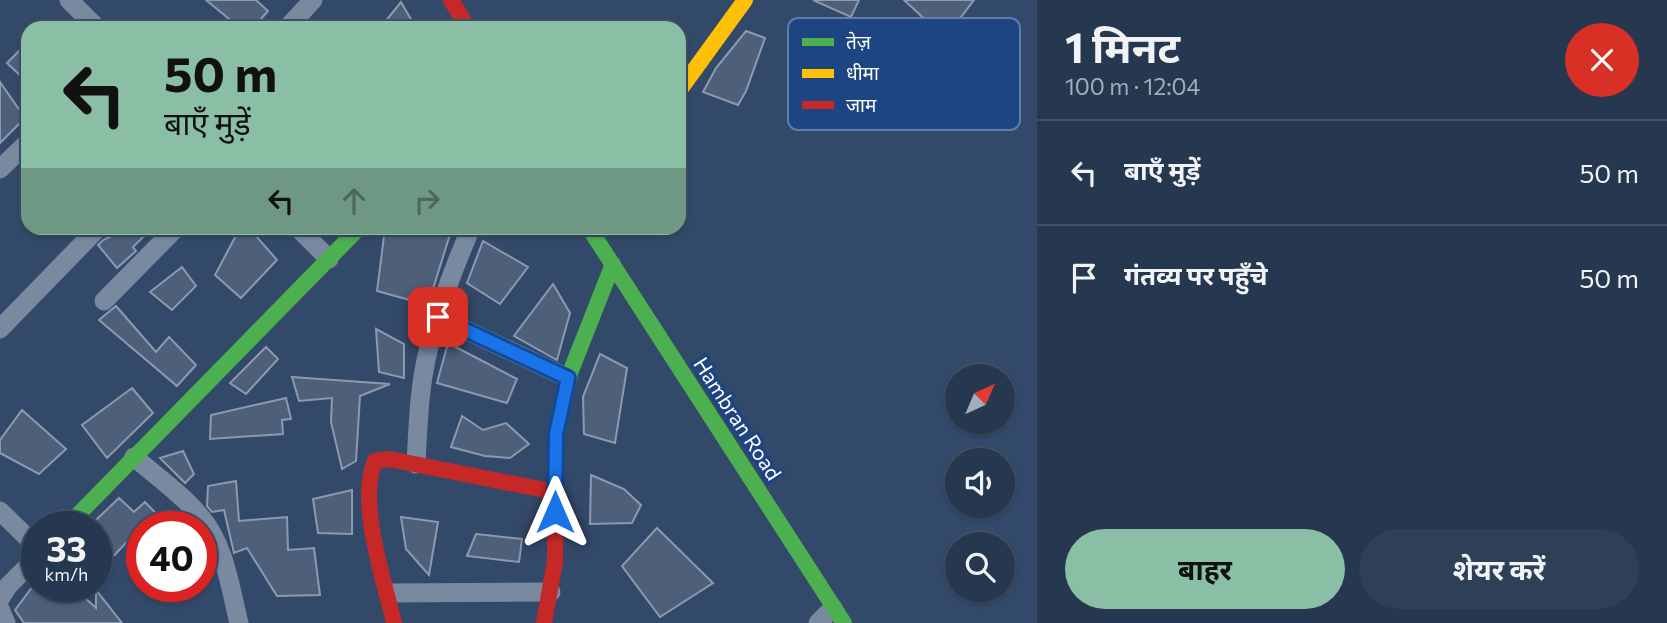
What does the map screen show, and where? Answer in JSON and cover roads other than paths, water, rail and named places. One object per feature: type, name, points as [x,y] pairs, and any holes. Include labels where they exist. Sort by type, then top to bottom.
[{"type":"street","points":[[69,0],[90,21]]},
{"type":"street","points":[[294,21],[313,0]]},
{"type":"street","points":[[451,0],[464,21]]},
{"type":"street","points":[[686,81],[745,0]]},
{"type":"street","points":[[0,169],[21,149]]},
{"type":"street","points":[[0,329],[91,235]]},
{"type":"street","points":[[104,301],[169,235]]},
{"type":"street","points":[[305,235],[329,259]]},
{"type":"street","points":[[82,511],[352,235]]},
{"type":"street","points":[[416,464],[420,400],[428,351],[468,235]]},
{"type":"street","name":"Hambran Road","points":[[596,235],[839,615]]},
{"type":"street","points":[[544,623],[555,561],[556,434],[568,378],[613,264]]},
{"type":"street","points":[[438,317],[568,378]]},
{"type":"street","points":[[134,457],[200,516],[215,539],[239,623]]},
{"type":"street","points":[[394,623],[368,507],[369,474],[373,464],[380,459],[416,464],[555,492]]},
{"type":"street","points":[[0,512],[21,532]]},
{"type":"street","points":[[0,599],[21,573]]},
{"type":"street","points":[[388,593],[551,592]]},
{"type":"street","points":[[0,609],[6,623]]},
{"type":"street","points":[[818,623],[839,615]]}]
